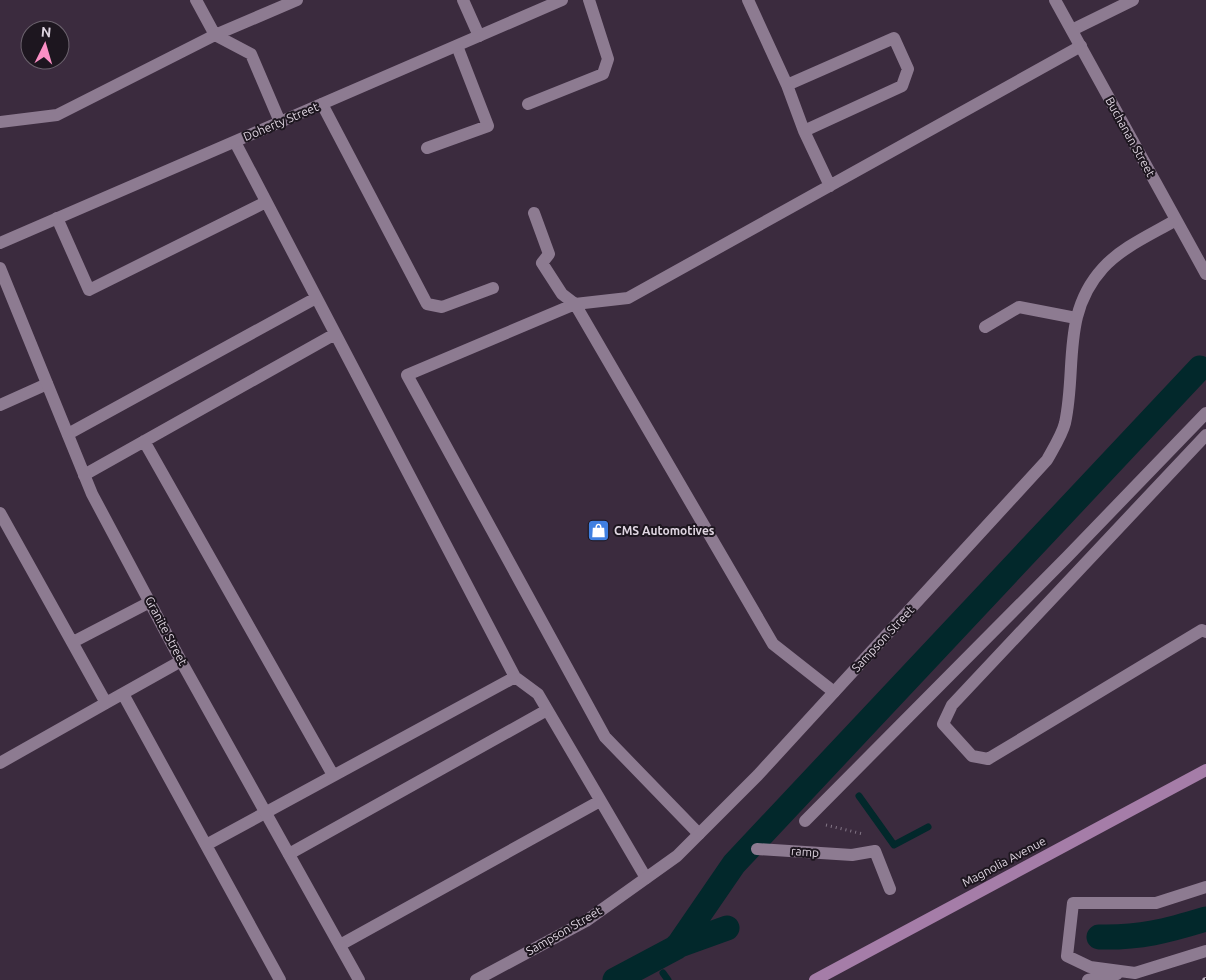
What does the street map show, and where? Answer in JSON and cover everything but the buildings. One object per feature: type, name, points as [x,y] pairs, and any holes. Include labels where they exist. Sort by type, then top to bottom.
[{"type":"main road","name":"Magnolia Avenue","points":[[815,980],[1206,770]]},
{"type":"street","points":[[196,0],[215,35],[252,54],[280,122]]},
{"type":"street","points":[[0,122],[57,115],[215,35],[297,0]]},
{"type":"street","points":[[463,0],[479,36]]},
{"type":"street","name":"Doherty Street","points":[[0,243],[562,0]]},
{"type":"street","points":[[528,104],[603,74],[608,59],[589,0]]},
{"type":"street","points":[[748,0],[787,84],[804,131],[830,186]]},
{"type":"street","name":"Buchanan Street","points":[[1055,0],[1206,274]]},
{"type":"street","points":[[1072,30],[1133,0]]},
{"type":"street","points":[[787,84],[894,38],[908,69],[902,86],[804,131]]},
{"type":"street","points":[[427,148],[488,126],[456,46]]},
{"type":"street","points":[[699,834],[605,737],[406,375],[575,304],[628,298],[1081,46]]},
{"type":"street","points":[[322,104],[427,304],[442,307],[493,288]]},
{"type":"street","points":[[234,142],[515,677],[538,694],[646,878]]},
{"type":"street","points":[[57,218],[89,290],[266,202]]},
{"type":"street","points":[[534,213],[549,254],[542,263],[562,294],[575,304],[773,644],[834,692]]},
{"type":"street","name":"Sampson Street","points":[[476,980],[586,921],[677,856],[758,774],[834,692],[1047,460],[1064,425],[1070,389],[1073,327],[1084,294],[1104,267],[1134,244],[1176,220]]},
{"type":"street","name":"Granite Street","points":[[0,268],[92,494],[182,661],[359,980]]},
{"type":"street","points":[[68,434],[316,298]]},
{"type":"street","points":[[984,327],[1019,307],[1076,318]]},
{"type":"street","points":[[84,475],[335,334]]},
{"type":"street","points":[[0,405],[47,384]]},
{"type":"street","points":[[805,821],[1068,556],[1206,413]]},
{"type":"street","points":[[1206,435],[952,704],[943,724],[972,756],[988,759],[1202,630],[1206,632]]},
{"type":"street","points":[[144,441],[333,775]]},
{"type":"street","points":[[0,513],[106,703]]},
{"type":"street","points":[[73,642],[150,602]]},
{"type":"street","points":[[0,763],[182,661]]},
{"type":"street","points":[[206,844],[515,677]]},
{"type":"street","points":[[123,694],[280,980]]},
{"type":"street","points":[[289,854],[547,710]]},
{"type":"street","points":[[340,945],[600,801]]},
{"type":"street","name":"ramp","points":[[757,849],[852,855],[875,851]]},
{"type":"street","points":[[875,851],[890,888]]},
{"type":"street","points":[[1206,887],[1156,903],[1073,902],[1067,956],[1090,967],[1135,973],[1206,951]]},
{"type":"street","points":[[1088,980],[1128,972]]},
{"type":"path","points":[[805,821],[862,832],[875,851]]},
{"type":"waterway","points":[[615,980],[677,947],[734,864],[1200,368]]},
{"type":"waterway","points":[[825,767],[833,770]]},
{"type":"waterway","points":[[859,796],[894,845],[928,827]]},
{"type":"waterway","points":[[1099,937],[1153,933],[1206,919]]},
{"type":"waterway","points":[[677,946],[727,928]]},
{"type":"waterway","points":[[663,973],[668,980]]},
{"type":"place","name":"CMS Automotives","points":[[598,531]]}]
